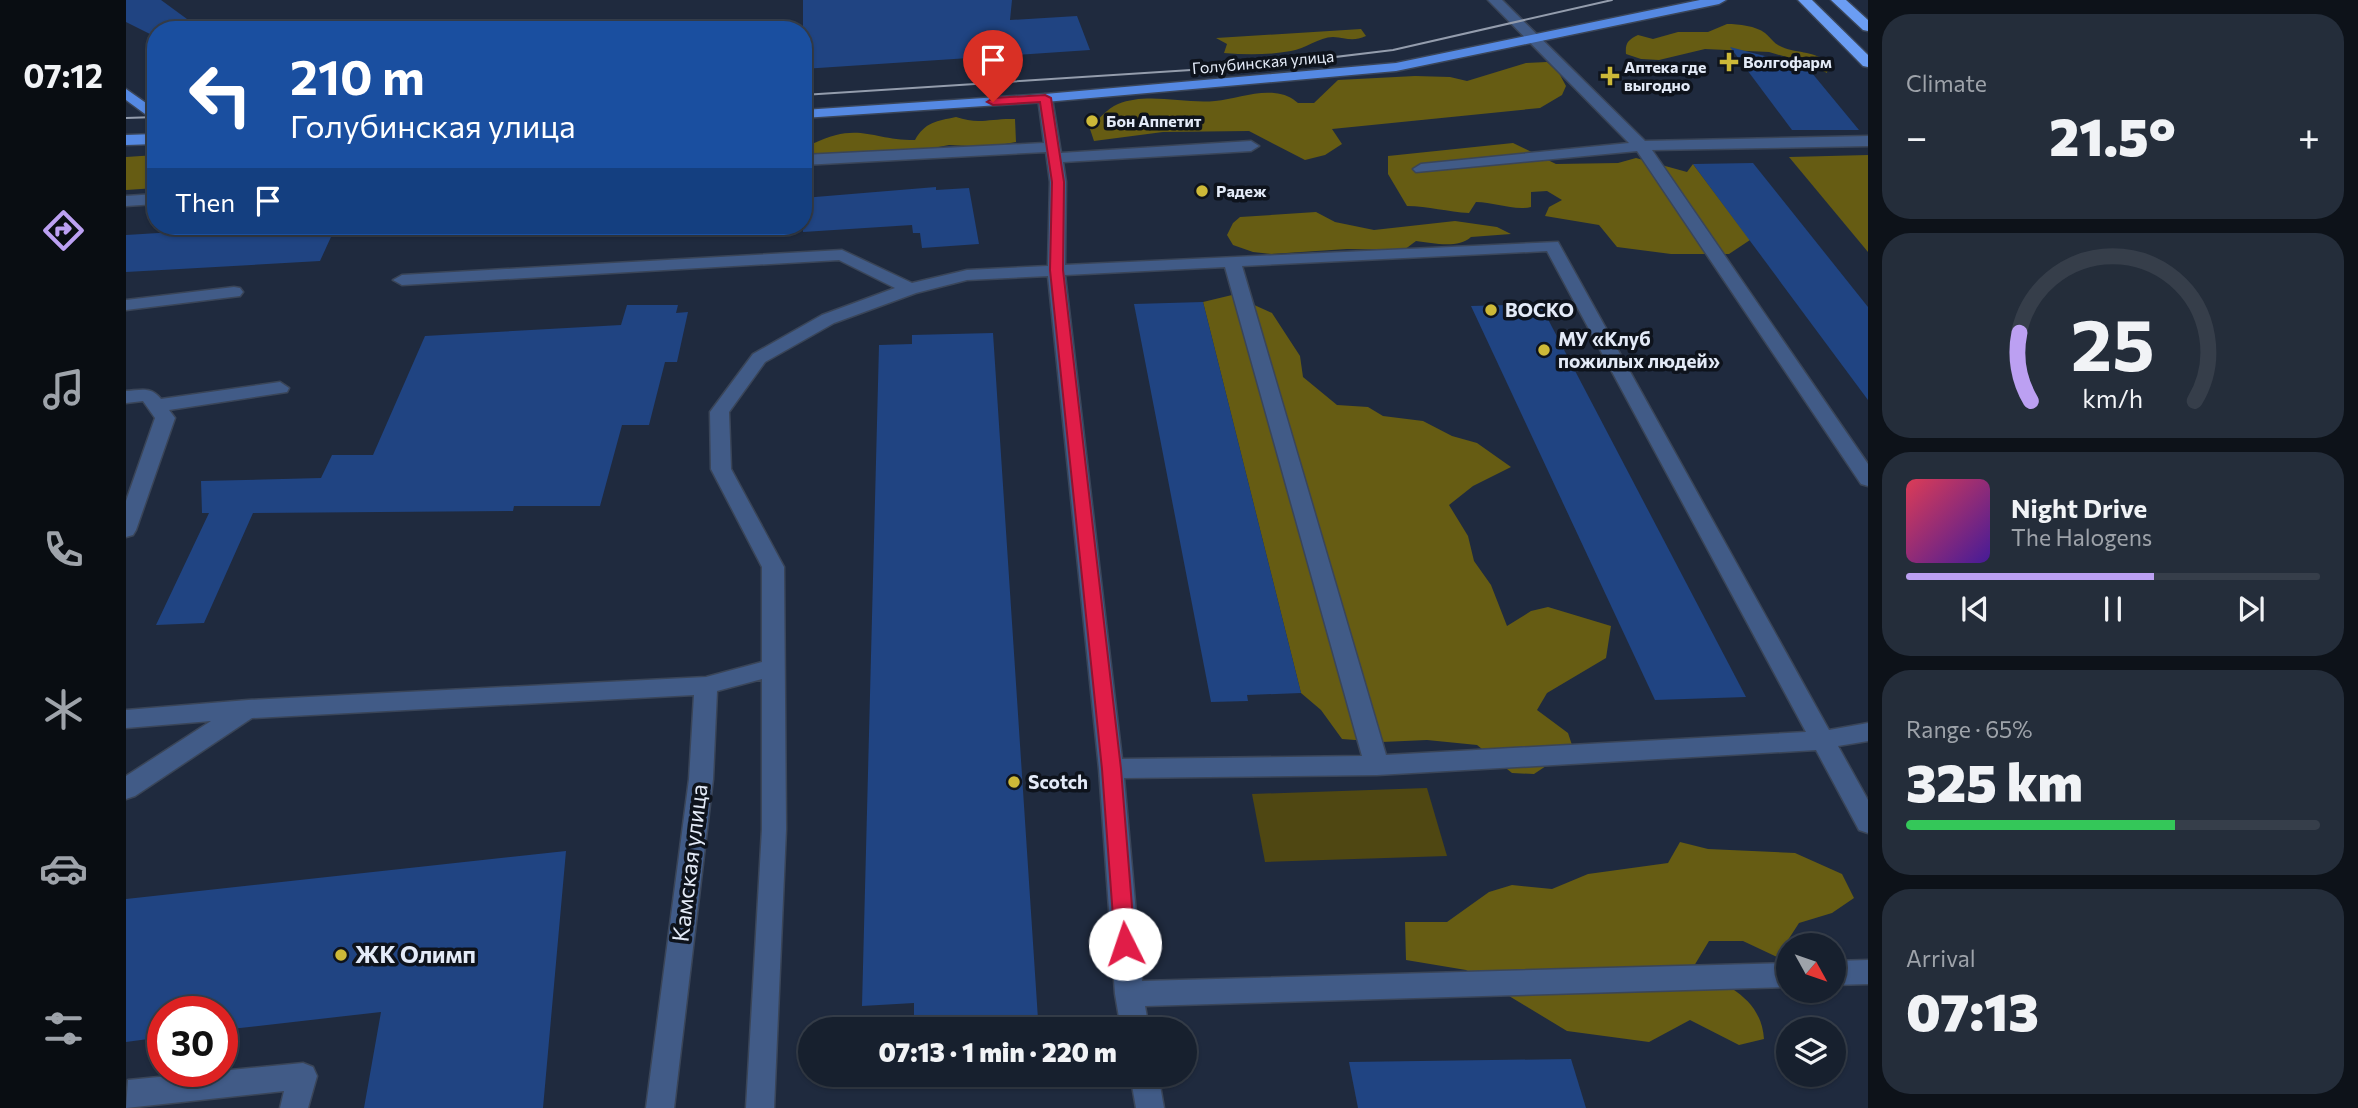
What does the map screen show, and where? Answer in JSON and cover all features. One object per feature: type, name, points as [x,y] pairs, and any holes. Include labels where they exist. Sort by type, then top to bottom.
[{"type":"highway","points":[[1805,0],[1868,63]]},
{"type":"highway","points":[[1838,0],[1868,27]]},
{"type":"main road","name":"Голубинская улица","points":[[812,113],[1045,98],[1396,67],[1719,0]]},
{"type":"main road","points":[[126,93],[147,110]]},
{"type":"main road","points":[[126,140],[147,139]]},
{"type":"street","points":[[1496,0],[1641,146],[1868,479]]},
{"type":"street","points":[[1045,98],[1058,182],[1056,270],[1111,769],[1129,994],[1134,1017]]},
{"type":"street","points":[[1421,169],[1641,146],[1868,141]]},
{"type":"street","points":[[812,160],[1251,146]]},
{"type":"street","points":[[126,201],[147,200]]},
{"type":"street","points":[[760,1108],[774,828],[773,567],[721,469],[719,412],[759,358],[828,319],[910,289],[967,275],[1552,246],[1868,823]]},
{"type":"street","points":[[402,280],[842,255],[910,289]]},
{"type":"street","points":[[1232,262],[1377,765]]},
{"type":"street","points":[[126,306],[234,292]]},
{"type":"street","points":[[156,406],[280,388]]},
{"type":"street","points":[[126,397],[148,395],[165,418],[126,530]]},
{"type":"street","points":[[126,719],[248,709],[706,686],[773,667]]},
{"type":"street","name":"Камская улица","points":[[660,1108],[701,779],[706,686]]},
{"type":"street","points":[[126,789],[248,709]]},
{"type":"street","points":[[1111,769],[1377,765],[1822,740],[1868,732]]},
{"type":"street","points":[[1846,973],[1868,972]]},
{"type":"street","points":[[1129,994],[1776,975]]},
{"type":"street","points":[[126,1100],[128,1094],[303,1076],[294,1108]]},
{"type":"street","points":[[1146,1087],[1150,1108]]},
{"type":"shaded area","points":[[1727,24],[1757,29],[1779,46],[1818,57],[1828,65],[1827,73],[1807,63],[1769,52],[1705,49],[1659,60],[1641,59],[1626,54],[1628,42],[1638,35],[1653,39],[1678,32],[1708,32]]},
{"type":"shaded area","points":[[1361,29],[1366,36],[1361,38],[1333,37],[1296,50],[1266,54],[1224,53],[1227,44],[1216,38]]},
{"type":"shaded area","points":[[1547,62],[1559,73],[1566,86],[1562,95],[1540,108],[1332,129],[1342,144],[1325,155],[1305,160],[1249,131],[1163,132],[1094,141],[1090,129],[1099,118],[1118,104],[1141,99],[1215,101],[1252,94],[1278,93],[1298,103],[1314,103],[1338,80],[1415,76],[1450,77],[1467,81],[1526,63]]},
{"type":"shaded area","points":[[956,117],[978,121],[1015,119],[1016,142],[988,147],[949,145],[907,153],[843,152],[812,155],[812,144],[828,137],[865,133],[915,140],[927,126]]},
{"type":"shaded area","points":[[1513,143],[1556,164],[1618,163],[1636,158],[1687,172],[1693,164],[1750,240],[1729,254],[1671,254],[1617,247],[1599,225],[1545,216],[1549,207],[1562,200],[1547,191],[1531,192],[1531,207],[1518,208],[1476,202],[1469,213],[1407,206],[1388,174],[1388,156]]},
{"type":"shaded area","points":[[1868,155],[1868,252],[1789,157]]},
{"type":"shaded area","points":[[147,156],[147,189],[126,190],[126,157]]},
{"type":"shaded area","points":[[1316,212],[1335,222],[1374,230],[1455,221],[1497,227],[1511,234],[1471,237],[1452,244],[1416,241],[1404,250],[1347,249],[1271,254],[1253,252],[1233,245],[1227,235],[1233,223],[1240,217]]},
{"type":"shaded area","points":[[1232,295],[1272,313],[1300,356],[1303,377],[1337,405],[1368,407],[1383,416],[1423,421],[1452,436],[1477,443],[1511,467],[1473,486],[1449,505],[1468,536],[1474,561],[1491,585],[1507,626],[1531,611],[1548,607],[1611,626],[1606,658],[1547,693],[1537,710],[1568,733],[1573,748],[1534,774],[1512,773],[1477,745],[1427,740],[1382,742],[1342,739],[1321,710],[1301,693],[1203,302]]},
{"type":"shaded area","points":[[1427,788],[1447,856],[1265,862],[1252,794]]},
{"type":"shaded area","points":[[1680,842],[1708,849],[1795,853],[1842,874],[1854,898],[1832,913],[1799,923],[1793,933],[1776,933],[1776,957],[1743,941],[1709,941],[1694,966],[1740,994],[1749,1003],[1761,1025],[1764,1039],[1739,1045],[1690,1020],[1649,1042],[1567,1031],[1466,970],[1406,960],[1405,922],[1447,922],[1489,892],[1512,885],[1552,889],[1588,874],[1668,863]]},
{"type":"building","points":[[126,0],[161,0],[190,21],[147,21],[147,32],[126,22]]},
{"type":"building","points":[[803,0],[1012,0],[1010,20],[1077,16],[1090,50],[812,68],[812,21],[803,21]]},
{"type":"building","points":[[1730,47],[1807,67],[1859,130],[1792,130]]},
{"type":"building","points":[[1753,163],[1868,307],[1868,400],[1693,164]]},
{"type":"building","points":[[936,187],[936,190],[969,188],[979,244],[922,248],[920,233],[913,233],[912,225],[812,231],[812,197]]},
{"type":"building","points":[[126,235],[332,235],[320,261],[126,272]]},
{"type":"building","points":[[1203,302],[1301,693],[1247,695],[1248,701],[1211,702],[1134,304]]},
{"type":"building","points":[[1540,304],[1746,697],[1655,700],[1471,306]]},
{"type":"building","points":[[627,305],[678,305],[676,313],[688,312],[677,362],[665,362],[649,425],[622,425],[600,506],[514,506],[513,511],[253,513],[204,623],[156,625],[209,513],[202,513],[201,481],[321,478],[332,455],[373,455],[425,336],[621,325]]},
{"type":"building","points":[[993,333],[1038,1017],[914,1017],[914,1003],[862,1006],[879,345],[912,344],[912,335]]},
{"type":"building","name":"ЖК Олимп","points":[[566,851],[543,1108],[364,1108],[381,1012],[238,1028],[238,996],[147,996],[147,1039],[126,1042],[126,899]]},
{"type":"building","points":[[1571,1059],[1586,1108],[1358,1108],[1349,1062]]},
{"type":"tram line","points":[[812,94],[1269,65],[1393,50],[1612,0]]},
{"type":"tram line","points":[[126,118],[147,117]]},
{"type":"place","name":"Волгофарм","points":[[1729,62]]},
{"type":"place","name":"Аптека где выгодно","points":[[1610,76]]},
{"type":"place","name":"Бон Аппетит","points":[[1092,121]]},
{"type":"place","name":"Радеж","points":[[1202,191]]},
{"type":"place","name":"ВОСКО","points":[[1491,310]]},
{"type":"place","name":"МУ «Клуб пожилых людей»","points":[[1544,350]]},
{"type":"place","name":"Scotch","points":[[1014,782]]},
{"type":"place","name":"ЖК Олимп","points":[[341,955]]},
{"type":"route","points":[[993,102],[1045,98],[1058,182],[1056,270],[1111,769],[1125,944]]}]
